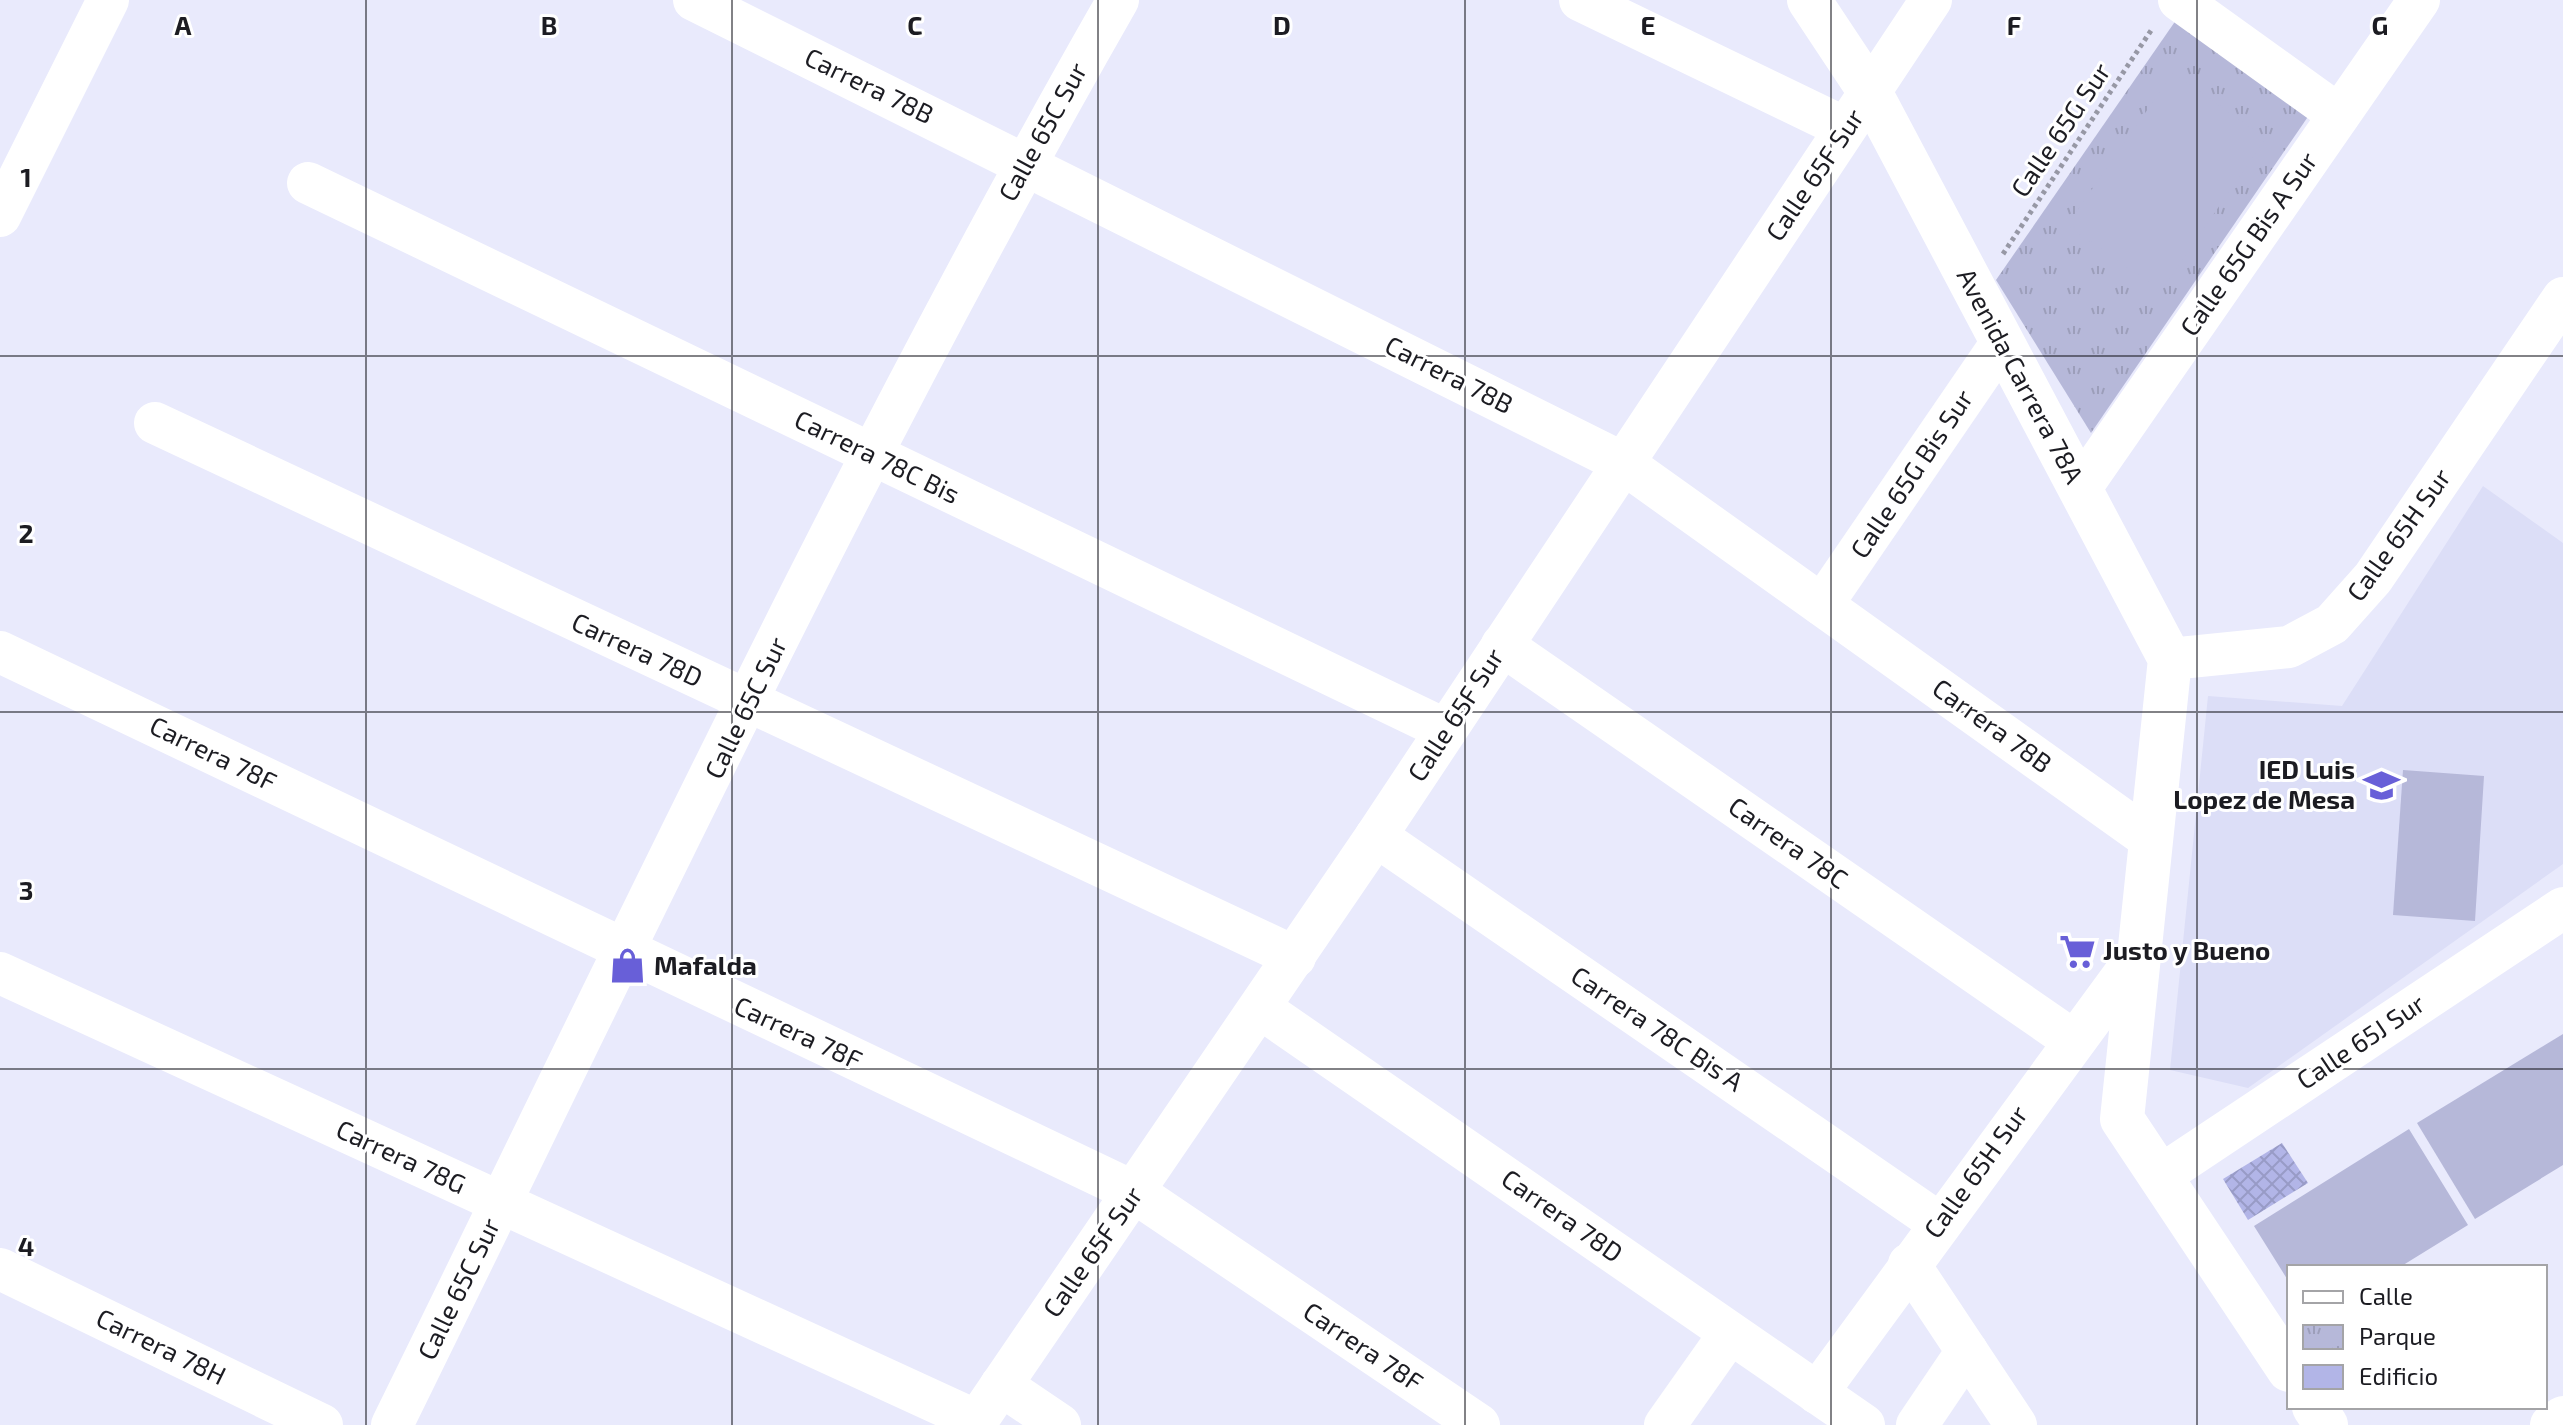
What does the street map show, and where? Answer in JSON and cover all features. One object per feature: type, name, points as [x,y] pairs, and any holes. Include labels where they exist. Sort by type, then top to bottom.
[{"type":"main road","name":"Avenida Carrera 78A","points":[[1809,0],[1870,92],[2170,659]]},
{"type":"main road","points":[[2170,659],[2122,1119],[2287,1367]]},
{"type":"street","points":[[0,216],[108,0]]},
{"type":"street","name":"Carrera 78B","points":[[694,0],[1623,463],[2151,840]]},
{"type":"street","name":"Calle 65C Sur","points":[[392,1425],[871,454],[1025,163],[1118,0]]},
{"type":"street","points":[[1580,0],[1845,128]]},
{"type":"street","name":"Calle 65F Sur","points":[[975,1423],[1295,957],[1931,0]]},
{"type":"street","name":"Calle 65G Bis A Sur","points":[[2080,489],[2419,0]]},
{"type":"street","points":[[2166,13],[2339,115]]},
{"type":"street","name":"Carrera 78C Bis","points":[[308,183],[1446,730]]},
{"type":"street","name":"Calle 65H Sur","points":[[2170,659],[2289,647],[2332,624],[2373,578],[2563,298]]},
{"type":"street","name":"Calle 65G Bis Sur","points":[[1822,605],[2002,342]]},
{"type":"street","name":"Carrera 78D","points":[[155,423],[1295,957]]},
{"type":"street","name":"Carrera 78C","points":[[1502,645],[2074,1041]]},
{"type":"street","name":"Carrera 78F","points":[[0,652],[1134,1192],[1479,1425]]},
{"type":"street","name":"Carrera 78C Bis A","points":[[1376,836],[1939,1223]]},
{"type":"street","name":"Calle 65J Sur","points":[[2160,1176],[2563,908]]},
{"type":"street","name":"Calle 65H Sur","points":[[1817,1393],[2139,954]]},
{"type":"street","name":"Carrera 78G","points":[[0,973],[975,1423]]},
{"type":"street","name":"Carrera 78D","points":[[1260,1008],[1864,1425]]},
{"type":"street","points":[[1909,1264],[2016,1425]]},
{"type":"street","name":"Carrera 78H","points":[[0,1269],[322,1425]]},
{"type":"street","points":[[1665,1425],[1730,1333]]},
{"type":"street","points":[[1917,1425],[1967,1351]]},
{"type":"street","points":[[1001,1385],[1060,1425]]},
{"type":"street","points":[[2551,1425],[2563,1417]]},
{"type":"path","name":"Calle 65G Sur","points":[[2001,256],[2166,13]]},
{"type":"shaded area","name":"IED Luis Lopez de Mesa","points":[[2483,486],[2563,543],[2563,864],[2248,1088],[2170,1070],[2208,696],[2342,706]]},
{"type":"green space","points":[[2183,10],[2316,105],[2091,433],[1996,280]]},
{"type":"green space","points":[[2173,73],[2266,138],[2161,291],[2067,225]]},
{"type":"green space","points":[[2403,770],[2484,776],[2475,921],[2393,915]]},
{"type":"green space","points":[[2563,1034],[2563,1165],[2475,1219],[2417,1123]]},
{"type":"green space","points":[[2409,1129],[2468,1225],[2403,1265],[2287,1265],[2287,1279],[2254,1226]]},
{"type":"building","points":[[2282,1143],[2308,1183],[2248,1220],[2223,1179]]},
{"type":"place","name":"IED Luis Lopez de Mesa","points":[[2381,785]]},
{"type":"place","name":"Justo y Bueno","points":[[2077,951]]},
{"type":"place","name":"Mafalda","points":[[628,966]]}]
